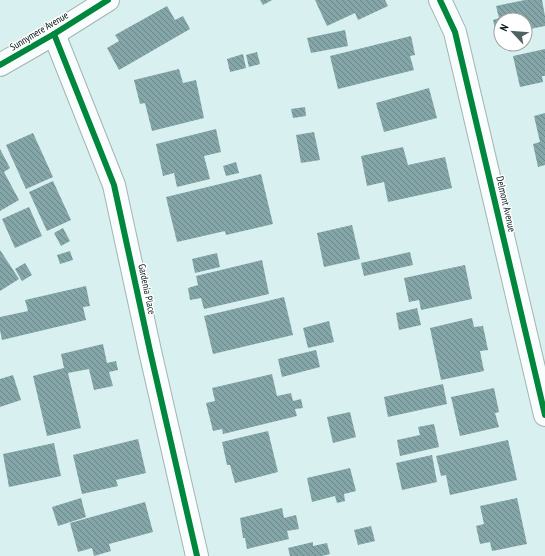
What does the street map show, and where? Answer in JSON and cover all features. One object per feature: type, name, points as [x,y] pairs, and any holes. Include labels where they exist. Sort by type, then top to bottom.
[{"type":"street","name":"Sunnymere Avenue","points":[[0,65],[54,34],[108,0]]},
{"type":"street","name":"Delmont Avenue","points":[[440,0],[455,32],[545,415]]},
{"type":"street","name":"Gardenia Place","points":[[54,34],[114,185],[197,556]]},
{"type":"building","points":[[260,0],[272,0],[263,5]]},
{"type":"building","points":[[315,0],[385,0],[388,6],[358,20],[355,13],[327,26]]},
{"type":"building","points":[[525,0],[542,0],[545,26],[533,28],[533,12],[498,12],[496,6]]},
{"type":"building","points":[[167,6],[175,20],[183,16],[190,29],[119,70],[107,48],[119,41],[115,35]]},
{"type":"building","points":[[345,30],[348,46],[311,53],[307,38]]},
{"type":"building","points":[[411,36],[415,55],[410,56],[414,70],[338,89],[330,56]]},
{"type":"building","points":[[545,49],[545,76],[542,76],[543,82],[520,87],[513,56]]},
{"type":"building","points":[[257,52],[260,64],[249,67],[246,55]]},
{"type":"building","points":[[243,54],[246,68],[230,72],[227,59]]},
{"type":"building","points":[[179,69],[183,83],[196,80],[204,118],[152,131],[145,103],[140,104],[134,80]]},
{"type":"building","points":[[429,88],[437,118],[384,132],[376,103]]},
{"type":"building","points":[[305,107],[306,116],[293,118],[291,109]]},
{"type":"building","points":[[545,113],[545,165],[538,167],[533,144],[540,142],[534,116]]},
{"type":"building","points":[[216,129],[221,152],[204,156],[210,179],[177,187],[174,173],[163,176],[156,144]]},
{"type":"building","points":[[314,132],[320,160],[301,163],[296,135]]},
{"type":"building","points":[[33,133],[53,177],[26,189],[6,145]]},
{"type":"building","points":[[403,147],[408,165],[445,157],[452,188],[388,202],[384,182],[367,186],[361,156]]},
{"type":"building","points":[[0,149],[10,168],[4,172],[19,200],[0,211]]},
{"type":"building","points":[[236,162],[239,173],[226,176],[223,166]]},
{"type":"building","points":[[261,174],[273,224],[226,235],[225,231],[177,242],[166,197]]},
{"type":"building","points":[[53,181],[71,220],[47,231],[29,192]]},
{"type":"building","points":[[29,207],[42,236],[15,248],[2,219]]},
{"type":"building","points":[[352,225],[360,259],[324,267],[317,233]]},
{"type":"building","points":[[63,228],[70,241],[61,246],[54,233]]},
{"type":"building","points":[[0,250],[19,279],[0,291]]},
{"type":"building","points":[[70,251],[73,260],[60,264],[57,255]]},
{"type":"building","points":[[410,252],[413,265],[364,276],[361,263]]},
{"type":"building","points":[[217,253],[220,267],[195,273],[192,259]]},
{"type":"building","points":[[262,260],[269,294],[204,309],[201,298],[190,300],[188,288],[198,285],[196,276]]},
{"type":"building","points":[[25,263],[32,275],[22,281],[15,269]]},
{"type":"building","points":[[465,265],[472,299],[421,310],[419,300],[409,302],[404,278]]},
{"type":"building","points":[[86,286],[90,306],[83,307],[86,320],[2,340],[0,317],[28,311],[25,300]]},
{"type":"building","points":[[284,297],[293,335],[213,354],[204,316]]},
{"type":"building","points":[[417,308],[421,325],[399,330],[396,313]]},
{"type":"building","points":[[472,318],[474,327],[483,326],[488,350],[480,351],[484,371],[441,380],[430,328]]},
{"type":"building","points":[[329,321],[334,342],[308,348],[303,328]]},
{"type":"building","points":[[103,344],[107,363],[116,361],[118,370],[109,372],[113,386],[94,390],[89,369],[68,373],[81,428],[47,436],[33,376],[64,368],[61,354]]},
{"type":"building","points":[[316,350],[320,367],[282,377],[278,359]]},
{"type":"building","points":[[272,374],[277,396],[291,393],[293,401],[301,399],[303,408],[295,409],[297,416],[223,434],[222,429],[213,431],[206,403],[215,401],[212,388]]},
{"type":"building","points":[[13,375],[21,400],[0,407],[0,379]]},
{"type":"building","points":[[443,384],[447,404],[388,417],[384,397]]},
{"type":"building","points":[[494,388],[499,412],[495,413],[499,427],[460,436],[451,397]]},
{"type":"building","points":[[350,412],[356,437],[333,443],[327,417]]},
{"type":"building","points":[[434,424],[439,447],[400,456],[397,440],[420,435],[418,427]]},
{"type":"building","points":[[268,431],[278,472],[235,483],[230,465],[227,465],[222,442]]},
{"type":"building","points":[[138,439],[146,473],[116,480],[118,486],[82,494],[73,455]]},
{"type":"building","points":[[508,440],[517,480],[450,495],[446,475],[441,476],[436,456]]},
{"type":"building","points":[[54,443],[61,476],[9,487],[3,454]]},
{"type":"building","points":[[432,455],[437,482],[402,490],[396,463]]},
{"type":"building","points":[[350,468],[356,491],[344,494],[345,501],[337,503],[335,496],[312,502],[307,478]]},
{"type":"building","points":[[81,498],[86,517],[58,526],[52,507]]},
{"type":"building","points":[[517,498],[527,544],[492,551],[490,542],[480,544],[476,526],[484,524],[480,506]]},
{"type":"building","points":[[145,502],[153,532],[109,544],[111,551],[94,556],[92,548],[78,552],[70,523]]},
{"type":"building","points":[[282,508],[284,518],[296,515],[299,529],[287,531],[289,539],[247,549],[245,538],[243,538],[240,518]]},
{"type":"building","points":[[371,526],[375,541],[358,545],[354,530]]},
{"type":"building","points":[[313,542],[313,546],[327,543],[330,554],[322,556],[290,556],[288,548]]},
{"type":"cycle path","points":[[0,65],[54,34],[108,0]]},
{"type":"cycle path","points":[[440,0],[455,32],[545,415]]},
{"type":"cycle path","points":[[54,34],[114,185],[197,556]]}]
